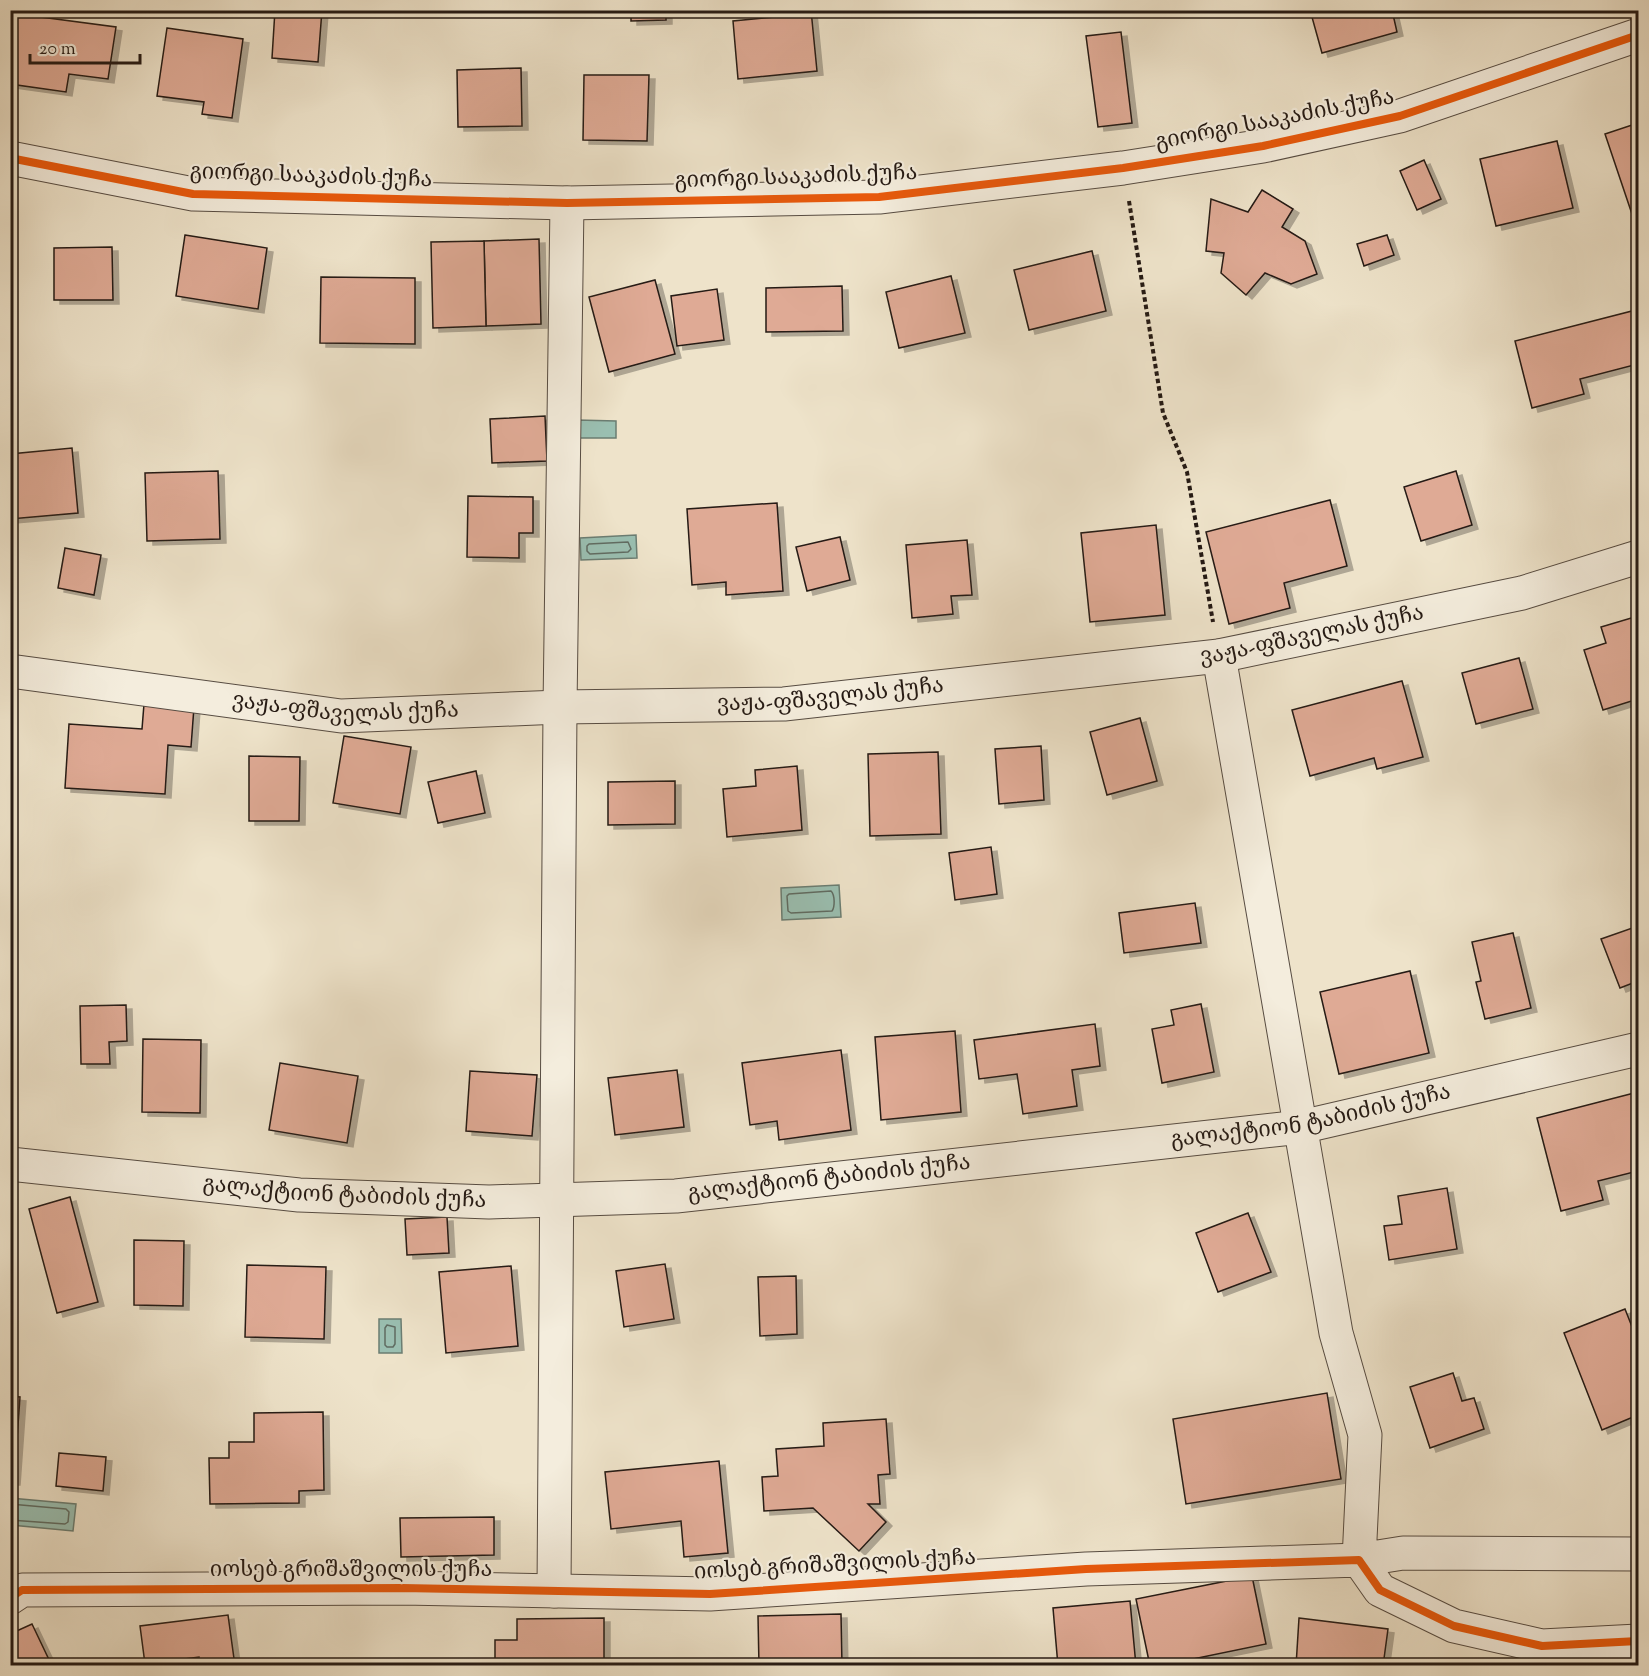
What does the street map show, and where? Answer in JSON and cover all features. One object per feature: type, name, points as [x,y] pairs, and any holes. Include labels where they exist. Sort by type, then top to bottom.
[{"type":"street","name":"გიორგი სააკაძის ქუჩა","points":[[10,158],[193,194],[567,202],[879,197],[1123,168],[1263,146],[1400,116],[1638,35]]},
{"type":"street","points":[[554,1591],[567,202]]},
{"type":"street","name":"ვაჟა-ფშაველას ქუჩა","points":[[10,671],[341,716],[561,707],[784,704],[1219,656],[1522,593],[1638,557]]},
{"type":"street","points":[[1219,656],[1336,1333],[1365,1435],[1359,1560],[1380,1590],[1454,1626],[1542,1646],[1638,1641]]},
{"type":"street","name":"გალაქტიონ ტაბიძის ქუჩა","points":[[10,1164],[299,1196],[489,1202],[676,1196],[1300,1127],[1638,1049]]},
{"type":"street","name":"იოსებ გრიშაშვილის ქუჩა","points":[[14,1591],[402,1588],[710,1594],[1086,1569],[1359,1560],[1403,1553],[1638,1554]]},
{"type":"path","points":[[1123,168],[1163,413],[1187,472],[1219,656]]},
{"type":"water","points":[[577,420],[616,421],[616,438],[576,438]]},
{"type":"water","points":[[636,535],[637,558],[581,560],[580,538]]},
{"type":"water","points":[[839,885],[841,917],[782,920],[781,888]]},
{"type":"water","points":[[379,1319],[401,1319],[402,1353],[379,1353]]},
{"type":"water","points":[[10,1498],[76,1504],[73,1531],[11,1525]]},
{"type":"building","points":[[275,10],[322,10],[318,62],[272,58]]},
{"type":"building","points":[[631,10],[666,10],[666,20],[631,21]]},
{"type":"building","points":[[773,10],[811,10],[817,71],[738,79],[733,21],[774,17]]},
{"type":"building","points":[[1310,10],[1392,10],[1397,32],[1322,53]]},
{"type":"building","points":[[10,13],[116,27],[108,79],[69,74],[66,92],[10,84]]},
{"type":"building","points":[[167,28],[243,39],[232,118],[202,114],[204,102],[157,96]]},
{"type":"building","points":[[1121,32],[1132,123],[1098,127],[1086,36]]},
{"type":"building","points":[[521,68],[522,126],[458,127],[457,70]]},
{"type":"building","points":[[584,75],[649,75],[647,141],[583,140]]},
{"type":"building","points":[[1638,123],[1638,219],[1634,220],[1605,134]]},
{"type":"building","points":[[1557,141],[1573,208],[1496,226],[1480,159]]},
{"type":"building","points":[[1424,160],[1441,199],[1417,210],[1400,171]]},
{"type":"building","points":[[1262,190],[1293,209],[1282,227],[1305,241],[1317,274],[1291,284],[1265,273],[1246,295],[1221,273],[1224,253],[1206,251],[1211,199],[1248,212]]},
{"type":"building","points":[[185,235],[267,248],[258,309],[176,296]]},
{"type":"building","points":[[1387,235],[1394,255],[1364,266],[1357,244]]},
{"type":"building","points":[[539,239],[541,324],[486,326],[484,241]]},
{"type":"building","points":[[484,241],[486,326],[433,328],[431,242]]},
{"type":"building","points":[[112,247],[113,300],[54,300],[54,248]]},
{"type":"building","points":[[1092,251],[1106,311],[1029,330],[1014,270]]},
{"type":"building","points":[[951,276],[965,333],[899,348],[886,292]]},
{"type":"building","points":[[321,277],[415,278],[415,344],[320,343]]},
{"type":"building","points":[[655,280],[675,354],[609,372],[589,297]]},
{"type":"building","points":[[842,286],[843,331],[766,332],[766,288]]},
{"type":"building","points":[[717,289],[724,340],[677,346],[671,296]]},
{"type":"building","points":[[1632,311],[1638,338],[1638,364],[1580,379],[1584,394],[1532,408],[1515,341]]},
{"type":"building","points":[[545,416],[547,461],[492,463],[490,419]]},
{"type":"building","points":[[72,448],[78,513],[10,519],[10,454]]},
{"type":"building","points":[[218,471],[220,539],[147,541],[145,473]]},
{"type":"building","points":[[1456,471],[1472,525],[1421,541],[1404,487]]},
{"type":"building","points":[[468,496],[533,497],[533,533],[519,533],[519,558],[467,557]]},
{"type":"building","points":[[1330,500],[1347,566],[1284,583],[1290,608],[1229,624],[1206,532]]},
{"type":"building","points":[[777,503],[783,591],[726,595],[726,582],[692,585],[687,509]]},
{"type":"building","points":[[1156,525],[1165,615],[1090,622],[1081,533]]},
{"type":"building","points":[[840,537],[850,580],[807,591],[796,547]]},
{"type":"building","points":[[967,540],[972,595],[951,596],[953,614],[912,618],[906,545]]},
{"type":"building","points":[[65,548],[101,555],[94,595],[58,588]]},
{"type":"building","points":[[1638,616],[1638,699],[1603,710],[1584,650],[1606,643],[1601,627]]},
{"type":"building","points":[[1519,658],[1533,709],[1476,724],[1462,673]]},
{"type":"building","points":[[1402,681],[1423,757],[1377,769],[1374,758],[1310,776],[1292,710]]},
{"type":"building","points":[[144,704],[194,707],[191,747],[168,745],[165,794],[65,788],[69,724],[142,729]]},
{"type":"building","points":[[1140,718],[1157,781],[1107,795],[1090,732]]},
{"type":"building","points":[[344,736],[411,747],[400,814],[333,803]]},
{"type":"building","points":[[1041,746],[1044,800],[999,804],[995,749]]},
{"type":"building","points":[[938,752],[941,834],[870,836],[868,754]]},
{"type":"building","points":[[249,756],[300,757],[299,821],[249,821]]},
{"type":"building","points":[[797,766],[802,830],[727,837],[723,789],[756,786],[755,770]]},
{"type":"building","points":[[476,771],[485,813],[438,823],[428,782]]},
{"type":"building","points":[[675,781],[675,824],[608,825],[608,782]]},
{"type":"building","points":[[991,847],[997,894],[955,900],[949,853]]},
{"type":"building","points":[[1195,903],[1201,943],[1124,953],[1119,913]]},
{"type":"building","points":[[1638,926],[1638,981],[1620,988],[1601,939]]},
{"type":"building","points":[[1513,933],[1531,1008],[1485,1019],[1476,982],[1481,981],[1472,942]]},
{"type":"building","points":[[1410,971],[1429,1053],[1339,1074],[1320,992]]},
{"type":"building","points":[[1201,1004],[1214,1072],[1162,1083],[1152,1029],[1174,1025],[1171,1010]]},
{"type":"building","points":[[126,1005],[127,1041],[109,1042],[110,1064],[81,1064],[80,1006]]},
{"type":"building","points":[[1095,1024],[1100,1066],[1072,1070],[1077,1106],[1023,1114],[1017,1074],[979,1079],[974,1040]]},
{"type":"building","points":[[955,1031],[961,1112],[881,1120],[875,1037]]},
{"type":"building","points":[[143,1039],[201,1040],[200,1113],[142,1112]]},
{"type":"building","points":[[841,1050],[851,1130],[779,1140],[777,1121],[750,1125],[742,1063]]},
{"type":"building","points":[[280,1063],[358,1076],[347,1143],[269,1130]]},
{"type":"building","points":[[677,1070],[684,1127],[615,1135],[608,1078]]},
{"type":"building","points":[[470,1071],[537,1075],[532,1136],[466,1131]]},
{"type":"building","points":[[1638,1092],[1638,1171],[1598,1181],[1603,1200],[1561,1211],[1537,1118]]},
{"type":"building","points":[[1447,1188],[1457,1249],[1389,1260],[1384,1226],[1402,1224],[1398,1196]]},
{"type":"building","points":[[70,1197],[98,1302],[57,1313],[29,1209]]},
{"type":"building","points":[[1248,1213],[1271,1272],[1218,1292],[1196,1233]]},
{"type":"building","points":[[447,1217],[449,1253],[407,1255],[405,1219]]},
{"type":"building","points":[[134,1240],[184,1241],[183,1306],[134,1305]]},
{"type":"building","points":[[665,1264],[674,1319],[624,1327],[616,1271]]},
{"type":"building","points":[[247,1265],[326,1267],[324,1339],[245,1337]]},
{"type":"building","points":[[511,1266],[518,1346],[446,1353],[439,1272]]},
{"type":"building","points":[[796,1276],[797,1334],[760,1336],[758,1277]]},
{"type":"building","points":[[1625,1309],[1638,1342],[1638,1392],[1635,1394],[1638,1402],[1638,1415],[1602,1430],[1564,1333]]},
{"type":"building","points":[[1453,1373],[1462,1401],[1474,1398],[1484,1429],[1430,1448],[1410,1387]]},
{"type":"building","points":[[1327,1393],[1341,1479],[1186,1504],[1173,1419]]},
{"type":"building","points":[[10,1396],[20,1397],[14,1481],[10,1481]]},
{"type":"building","points":[[323,1412],[324,1490],[299,1491],[299,1503],[210,1504],[209,1458],[229,1458],[229,1442],[254,1442],[254,1413]]},
{"type":"building","points":[[886,1419],[890,1474],[878,1475],[880,1504],[868,1504],[886,1522],[859,1551],[813,1508],[764,1511],[762,1477],[778,1476],[776,1449],[824,1446],[823,1423]]},
{"type":"building","points":[[59,1453],[106,1457],[103,1491],[56,1486]]},
{"type":"building","points":[[719,1461],[728,1553],[684,1557],[681,1521],[611,1529],[605,1472]]},
{"type":"building","points":[[494,1517],[494,1555],[401,1557],[400,1518]]},
{"type":"building","points":[[1252,1576],[1266,1644],[1150,1666],[1136,1599]]},
{"type":"building","points":[[1130,1601],[1136,1666],[1058,1666],[1053,1608]]},
{"type":"building","points":[[841,1614],[842,1666],[759,1666],[758,1616]]},
{"type":"building","points":[[228,1615],[235,1666],[200,1666],[199,1657],[145,1664],[140,1626]]},
{"type":"building","points":[[604,1618],[604,1666],[495,1666],[495,1640],[517,1640],[517,1619]]},
{"type":"building","points":[[1299,1618],[1388,1629],[1383,1666],[1296,1666]]},
{"type":"building","points":[[32,1624],[52,1666],[10,1666],[10,1634]]},
{"type":"cycle path","points":[[10,158],[193,194],[567,203],[879,197],[1123,168],[1263,146],[1400,116],[1638,35]]},
{"type":"cycle path","points":[[10,1598],[22,1590],[402,1588],[710,1594],[1086,1569],[1359,1560],[1380,1590],[1454,1626],[1542,1646],[1638,1641]]}]
